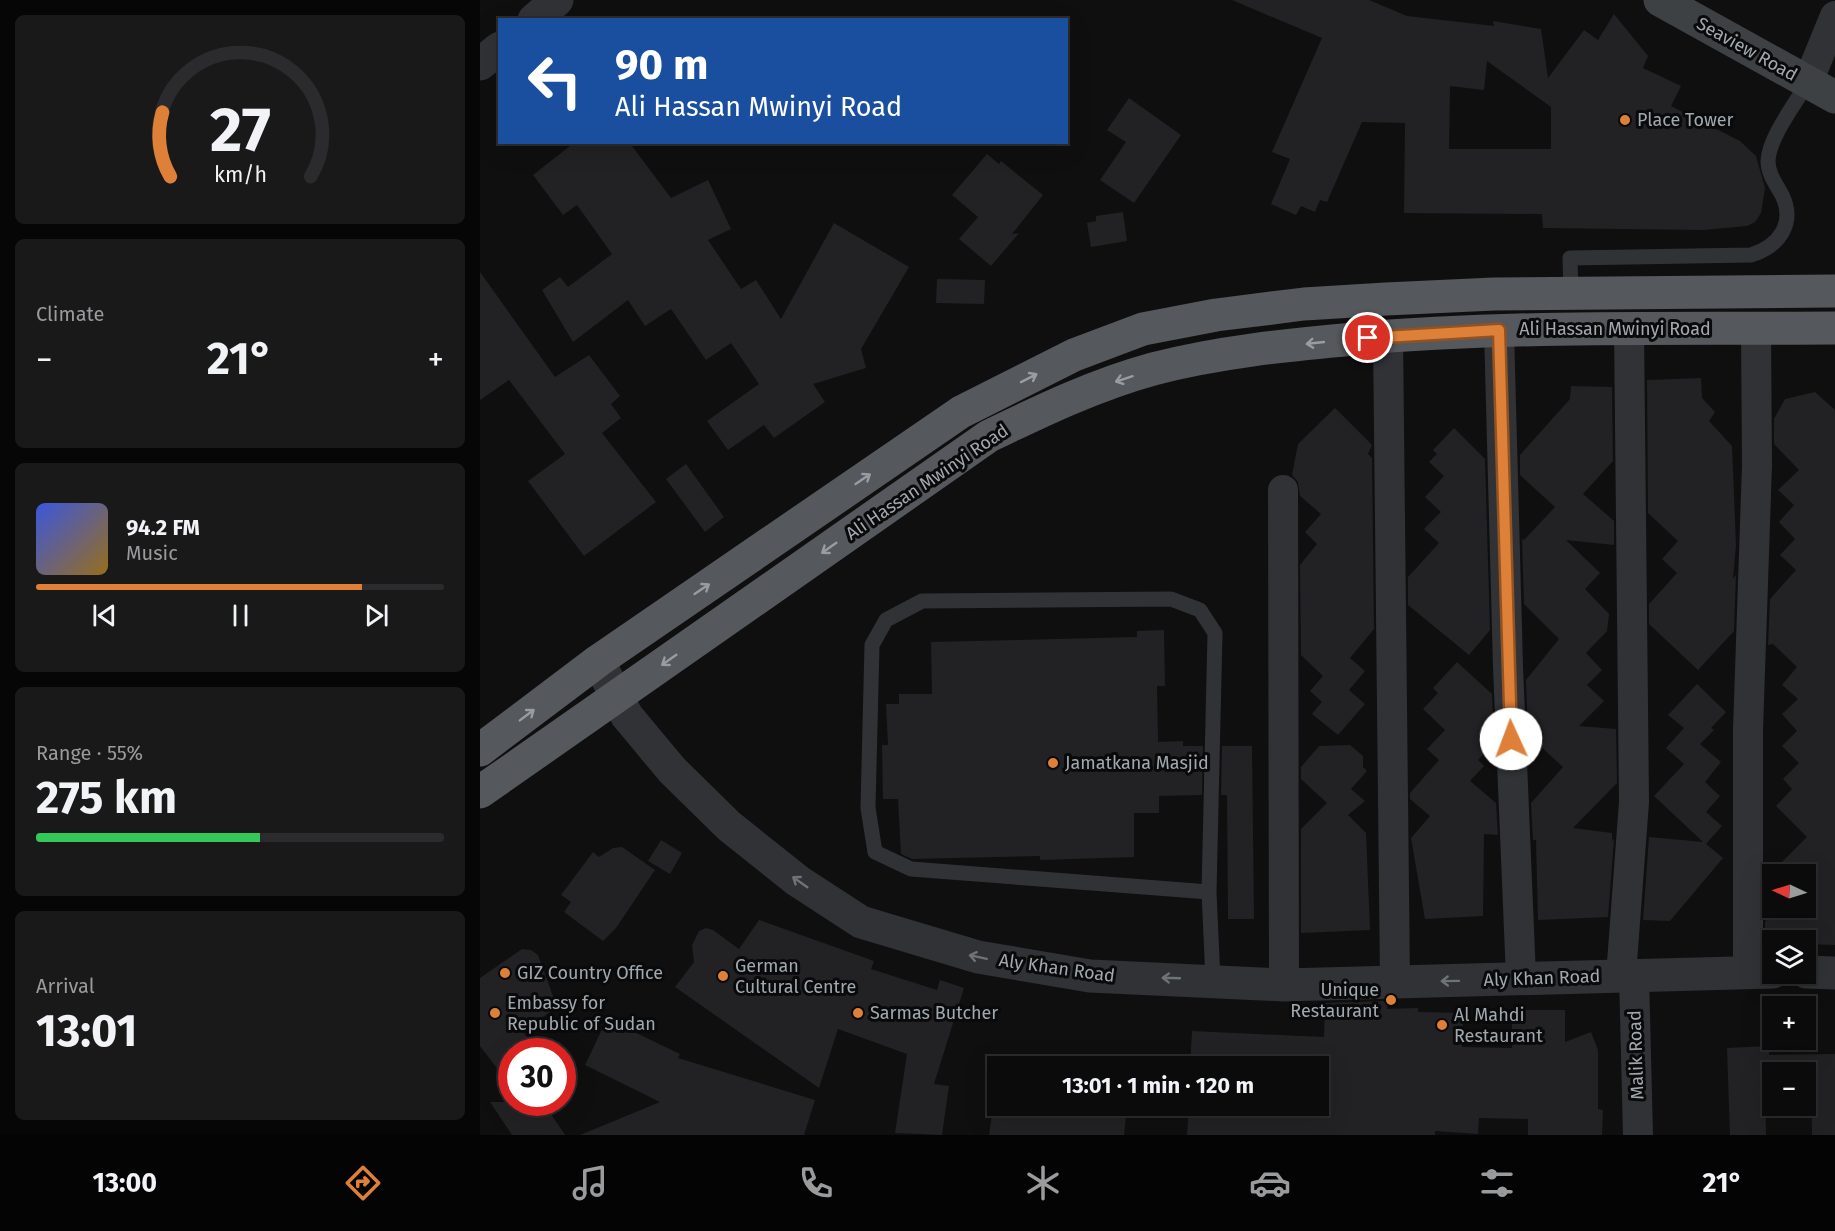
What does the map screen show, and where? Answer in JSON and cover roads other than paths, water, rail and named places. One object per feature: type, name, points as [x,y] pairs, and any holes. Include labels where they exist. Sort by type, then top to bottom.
[{"type":"highway","name":"Ali Hassan Mwinyi Road","points":[[480,750],[598,661],[961,412],[1074,356],[1143,329],[1215,315],[1304,304],[1494,294],[1835,291]]},
{"type":"highway","name":"Ali Hassan Mwinyi Road","points":[[480,792],[989,436],[1072,395],[1153,369],[1226,355],[1310,343],[1388,336],[1499,330],[1835,328]]},
{"type":"main road","name":"Seaview Road","points":[[1660,0],[1821,90]]},
{"type":"street","points":[[536,18],[557,0]]},
{"type":"street","points":[[1821,90],[1835,16]]},
{"type":"street","points":[[480,64],[498,50]]},
{"type":"street","name":"Malik Road","points":[[1629,329],[1634,790],[1627,976],[1638,1135]]},
{"type":"street","points":[[1756,329],[1757,465],[1748,730],[1761,972]]},
{"type":"street","points":[[1499,330],[1508,667],[1521,977]]},
{"type":"street","points":[[1388,336],[1395,982]]},
{"type":"street","points":[[1283,490],[1284,985]]},
{"type":"street","name":"Aly Khan Road","points":[[598,661],[627,716],[672,770],[729,826],[798,881],[861,922],[978,957],[1090,976],[1284,985],[1761,972]]},
{"type":"street","points":[[1816,972],[1835,973]]},
{"type":"lane","points":[[1571,294],[1570,258],[1751,255],[1773,245],[1785,227],[1787,217],[1783,197],[1771,175],[1768,162],[1772,144],[1821,90]]},
{"type":"lane","points":[[1209,892],[911,869],[875,852],[868,808],[872,645],[886,620],[922,601],[1171,599],[1200,610],[1215,633],[1209,892],[1213,980]]},
{"type":"place","name":"Place Tower","points":[[1625,120]]},
{"type":"place","name":"Jamatkana Masjid","points":[[1053,763]]},
{"type":"place","name":"GIZ Country Office","points":[[505,973]]},
{"type":"place","name":"German Cultural Centre","points":[[723,976]]},
{"type":"place","name":"Unique Restaurant","points":[[1391,1000]]},
{"type":"place","name":"Embassy for Republic of Sudan","points":[[495,1013]]},
{"type":"place","name":"Sarmas Butcher","points":[[858,1013]]},
{"type":"place","name":"Al Mahdi Restaurant","points":[[1442,1025]]}]
